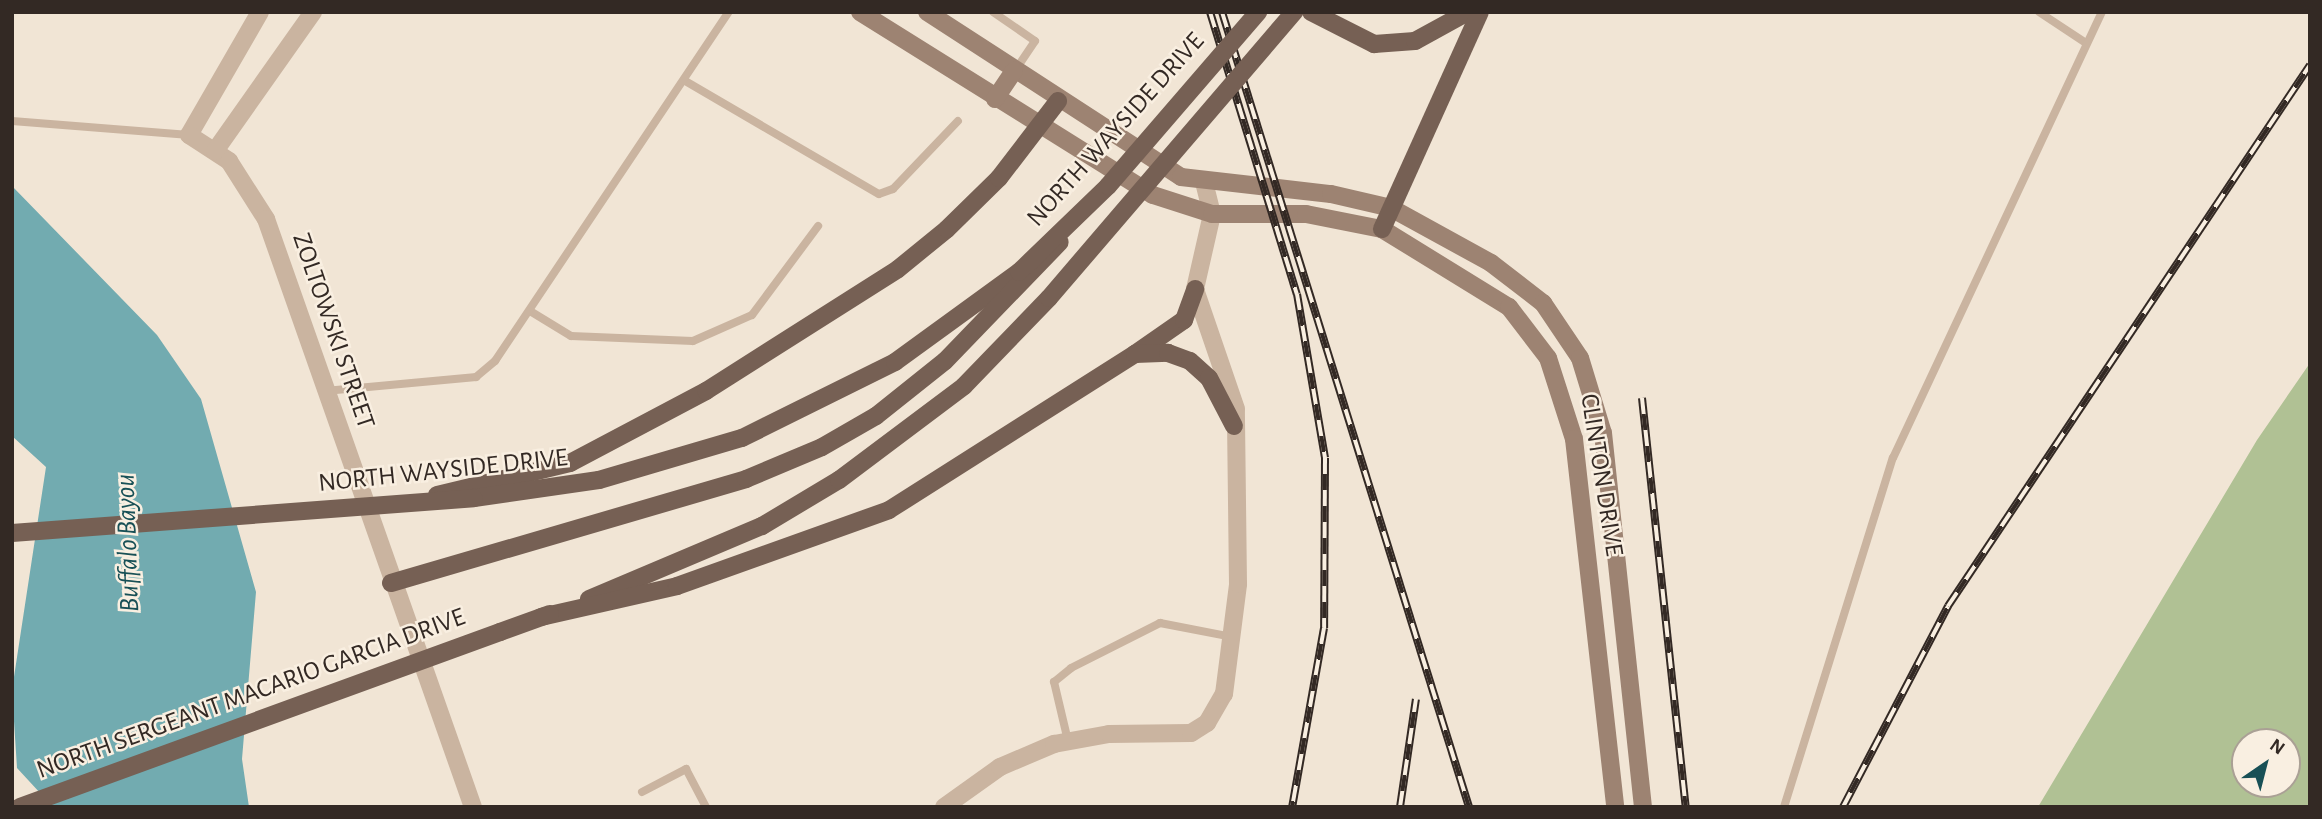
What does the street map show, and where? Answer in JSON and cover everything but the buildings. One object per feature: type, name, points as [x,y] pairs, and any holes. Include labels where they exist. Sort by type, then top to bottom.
[{"type":"main road","name":"CLINTON DRIVE","points":[[860,12],[1130,185],[1212,214],[1306,214],[1382,229],[1498,296],[1538,340],[1559,380],[1574,439],[1615,807]]},
{"type":"main road","name":"CLINTON DRIVE","points":[[927,12],[1154,164],[1204,183],[1331,194],[1391,208],[1529,291],[1556,318],[1580,358],[1603,433],[1643,807]]},
{"type":"main road","name":"NORTH WAYSIDE DRIVE","points":[[12,533],[385,505],[476,492],[599,480],[741,438],[895,362],[1023,275],[1108,186],[1258,12]]},
{"type":"main road","points":[[541,617],[700,554],[839,480],[964,386],[1049,298],[1294,12]]},
{"type":"main road","points":[[1311,12],[1374,44],[1415,41],[1468,12]]},
{"type":"main road","points":[[1382,229],[1480,12]]},
{"type":"main road","points":[[995,99],[1014,72]]},
{"type":"main road","points":[[476,492],[544,472],[630,435],[876,283],[972,206],[1040,128],[1058,101]]},
{"type":"main road","points":[[391,583],[746,479],[822,447],[921,381],[1023,275]]},
{"type":"main road","points":[[541,617],[677,586],[889,510],[1184,320],[1195,289]]},
{"type":"main road","points":[[1135,354],[1168,353],[1190,361],[1209,378],[1234,426]]},
{"type":"main road","name":"NORTH SERGEANT MACARIO GARCIA DRIVE","points":[[19,807],[541,617]]},
{"type":"street","points":[[190,135],[260,12]]},
{"type":"street","points":[[215,152],[313,12]]},
{"type":"street","name":"ZOLTOWSKI STREET","points":[[190,135],[236,170],[266,219],[391,583],[473,807]]},
{"type":"street","points":[[944,807],[1015,758],[1068,741],[1130,733],[1182,735],[1200,728],[1224,694],[1239,556],[1234,426],[1231,386],[1195,289],[1212,214],[1204,183]]},
{"type":"lane","points":[[325,391],[476,377],[495,361],[687,82],[730,12]]},
{"type":"lane","points":[[993,12],[1035,41],[1014,72]]},
{"type":"lane","points":[[2039,12],[2087,43]]},
{"type":"lane","points":[[1784,807],[1893,458],[2102,12]]},
{"type":"lane","points":[[687,82],[879,194],[893,189],[958,121]]},
{"type":"lane","points":[[12,121],[190,135]]},
{"type":"lane","points":[[530,311],[571,336],[693,341],[752,315],[818,226]]},
{"type":"lane","points":[[1068,741],[1054,682],[1071,668],[1160,623],[1232,637]]},
{"type":"lane","points":[[642,792],[686,769],[706,807]]},
{"type":"green space","points":[[2310,363],[2310,807],[2038,807],[2257,440]]},
{"type":"water","name":"Buffalo Bayou","points":[[12,186],[157,335],[201,399],[256,592],[242,759],[249,807],[53,807],[17,768],[12,690],[46,467],[12,436]]},
{"type":"railway","points":[[1210,12],[1297,294],[1325,458],[1324,628],[1292,807]]},
{"type":"railway","points":[[1222,12],[1469,807]]},
{"type":"railway","points":[[1843,807],[1948,606],[2310,65]]},
{"type":"railway","points":[[1642,398],[1686,807]]},
{"type":"railway","points":[[1400,807],[1416,699]]}]
